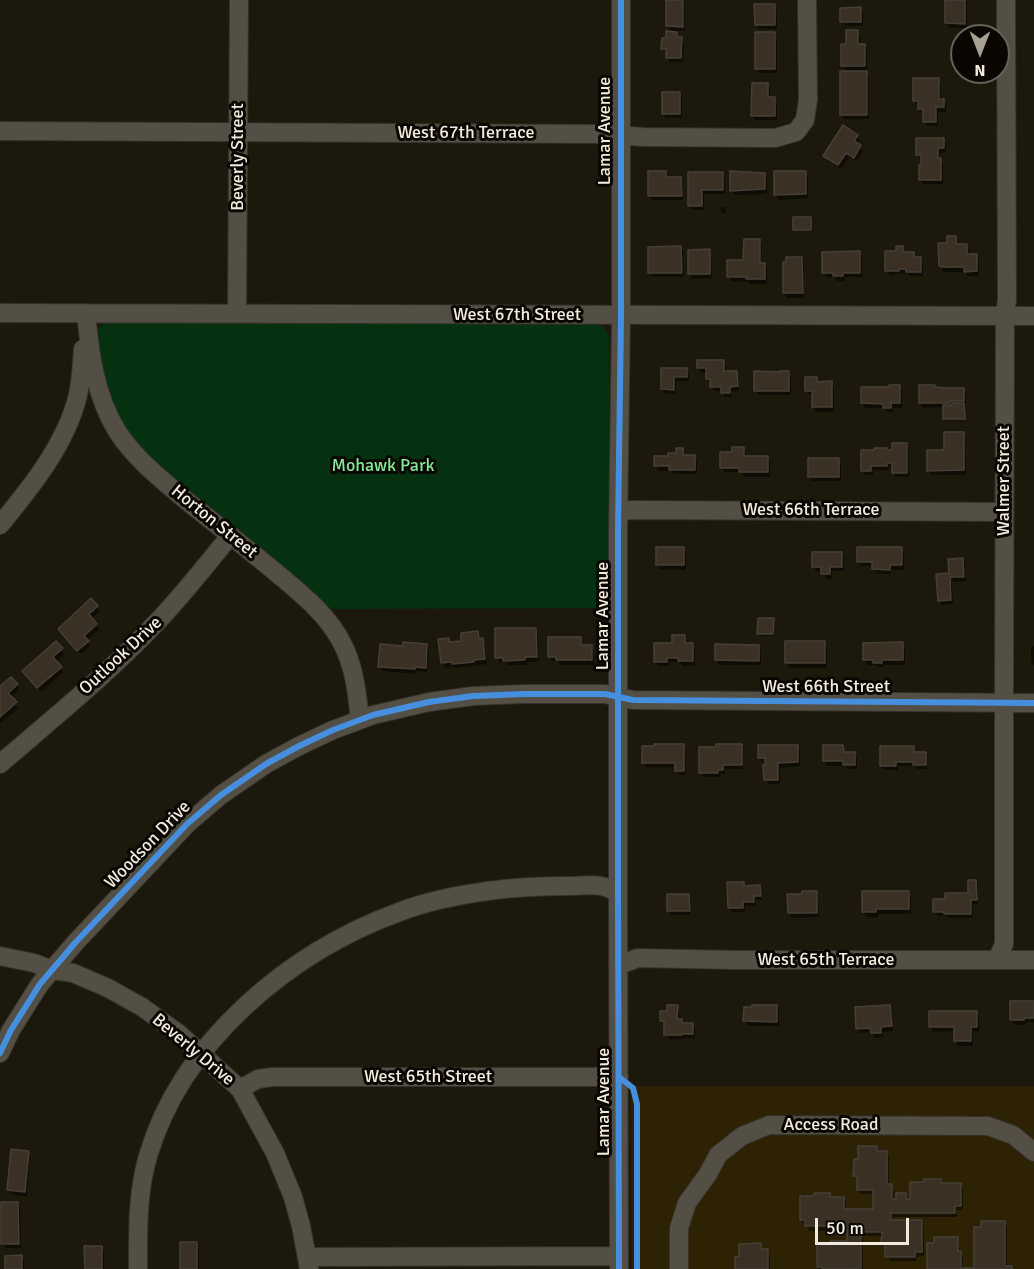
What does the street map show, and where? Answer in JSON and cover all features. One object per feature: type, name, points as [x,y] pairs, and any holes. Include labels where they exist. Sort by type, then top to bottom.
[{"type":"street","name":"Beverly Street","points":[[237,314],[239,0]]},
{"type":"street","name":"Lamar Avenue","points":[[619,1262],[618,697],[621,0]]},
{"type":"street","name":"West 67th Terrace","points":[[0,131],[580,134],[775,138],[796,132],[805,120],[808,100],[807,0]]},
{"type":"street","name":"Walmer Street","points":[[997,960],[1005,944],[1006,0]]},
{"type":"street","name":"West 67th Street","points":[[0,313],[1034,316]]},
{"type":"street","name":"Horton Street","points":[[86,313],[90,357],[103,405],[117,430],[130,449],[154,474],[307,598],[331,625],[350,659],[360,720]]},
{"type":"street","points":[[0,525],[42,470],[68,426],[78,395],[86,313]]},
{"type":"street","points":[[74,406],[103,405]]},
{"type":"street","name":"West 66th Terrace","points":[[619,511],[1004,512]]},
{"type":"street","name":"Outlook Drive","points":[[0,764],[114,665],[175,603],[230,536]]},
{"type":"street","name":"Woodson Drive","points":[[0,1053],[28,1001],[75,943],[187,824],[221,795],[266,764],[333,730],[398,708],[429,702],[473,696],[524,694],[605,694],[618,697]]},
{"type":"street","name":"West 66th Street","points":[[618,697],[633,700],[1034,703]]},
{"type":"street","points":[[138,1269],[141,1193],[148,1156],[162,1117],[190,1069],[214,1039],[279,977],[347,934],[399,912],[462,895],[517,887],[600,886],[618,892]]},
{"type":"street","name":"Beverly Drive","points":[[0,956],[34,963],[52,970],[73,973],[108,988],[142,1007],[178,1033],[240,1089],[275,1153],[293,1197],[308,1263]]},
{"type":"street","name":"West 65th Terrace","points":[[618,965],[638,958],[1034,960]]},
{"type":"street","name":"West 65th Street","points":[[240,1089],[258,1079],[272,1077],[619,1077]]},
{"type":"street","name":"Access Road","points":[[679,1269],[679,1228],[687,1203],[708,1174],[718,1155],[742,1136],[769,1125],[988,1126],[1013,1135],[1034,1152]]},
{"type":"street","points":[[308,1263],[619,1262]]},
{"type":"shaded area","points":[[631,1086],[1034,1086],[1034,1269],[632,1269]]},
{"type":"green space","name":"Mohawk Park","points":[[107,322],[593,324],[602,326],[609,336],[611,608],[327,609],[160,470],[125,431],[100,374],[96,335],[98,328]]},
{"type":"building","points":[[666,0],[683,0],[683,27],[666,26]]},
{"type":"building","points":[[945,0],[965,0],[965,24],[945,23]]},
{"type":"building","points":[[754,4],[775,4],[775,25],[755,25]]},
{"type":"building","points":[[861,7],[861,22],[840,22],[840,8]]},
{"type":"building","points":[[846,30],[858,30],[858,44],[865,44],[865,66],[841,66],[841,44],[846,44]]},
{"type":"building","points":[[666,31],[677,32],[677,37],[682,37],[681,58],[666,58],[666,49],[661,49],[662,38],[666,38]]},
{"type":"building","points":[[755,32],[775,32],[775,69],[755,69]]},
{"type":"building","points":[[840,71],[867,71],[867,115],[840,115]]},
{"type":"building","points":[[913,78],[939,78],[939,99],[944,99],[944,107],[936,107],[936,122],[923,122],[923,109],[918,109],[918,101],[913,101]]},
{"type":"building","points":[[752,83],[768,83],[768,97],[775,97],[775,116],[751,116]]},
{"type":"building","points":[[662,92],[680,92],[680,114],[662,114]]},
{"type":"building","points":[[843,125],[858,135],[854,141],[861,145],[854,158],[846,153],[838,165],[823,156]]},
{"type":"building","points":[[916,138],[944,138],[944,148],[938,148],[938,158],[941,158],[941,180],[919,180],[921,155],[916,155]]},
{"type":"building","points":[[648,171],[666,171],[666,177],[681,177],[682,196],[648,196]]},
{"type":"building","points":[[730,171],[765,173],[765,189],[730,191]]},
{"type":"building","points":[[774,171],[806,171],[806,194],[774,195]]},
{"type":"building","points":[[688,172],[723,172],[723,190],[702,190],[702,206],[688,206]]},
{"type":"building","points":[[793,217],[811,217],[811,230],[793,230]]},
{"type":"building","points":[[947,236],[956,236],[956,244],[967,244],[967,254],[977,254],[977,271],[964,272],[964,267],[939,266],[938,243],[947,243]]},
{"type":"building","points":[[744,239],[760,239],[760,263],[765,263],[765,279],[727,277],[727,260],[743,260]]},
{"type":"building","points":[[681,246],[682,273],[648,273],[648,247]]},
{"type":"building","points":[[896,246],[903,246],[903,252],[914,252],[914,257],[921,257],[921,272],[906,272],[906,269],[885,271],[885,251],[896,251]]},
{"type":"building","points":[[710,249],[710,274],[688,274],[688,250]]},
{"type":"building","points":[[860,251],[860,273],[843,273],[843,276],[833,276],[833,273],[822,273],[822,252]]},
{"type":"building","points":[[786,257],[802,257],[803,293],[783,293],[783,262],[786,262]]},
{"type":"building","points":[[697,360],[724,360],[724,371],[737,371],[738,386],[730,387],[730,393],[721,393],[721,387],[710,387],[710,379],[706,379],[706,368],[697,368]]},
{"type":"building","points":[[661,368],[687,368],[687,377],[674,377],[674,390],[661,389]]},
{"type":"building","points":[[754,371],[789,371],[789,391],[754,391]]},
{"type":"building","points":[[805,377],[817,377],[817,382],[832,381],[832,407],[812,407],[812,391],[805,391]]},
{"type":"building","points":[[889,385],[900,385],[900,403],[891,403],[891,408],[883,408],[883,404],[861,403],[861,387],[889,387]]},
{"type":"building","points":[[919,385],[964,388],[964,401],[919,403]]},
{"type":"building","points":[[952,403],[964,403],[965,419],[943,419],[943,405],[952,405]]},
{"type":"building","points":[[944,432],[964,432],[964,470],[927,471],[927,450],[944,450]]},
{"type":"building","points":[[892,443],[907,443],[907,473],[892,473],[892,463],[887,463],[887,466],[871,466],[871,471],[861,471],[861,450],[887,448],[887,450],[892,450]]},
{"type":"building","points":[[732,447],[744,447],[744,456],[768,456],[768,472],[739,472],[739,468],[720,468],[720,452],[732,452]]},
{"type":"building","points":[[676,448],[683,448],[683,455],[695,455],[695,470],[669,470],[669,466],[654,466],[654,456],[668,456],[668,453],[676,453]]},
{"type":"building","points":[[808,458],[839,458],[839,477],[808,477]]},
{"type":"building","points":[[656,547],[684,547],[684,565],[656,565]]},
{"type":"building","points":[[857,547],[902,547],[902,565],[890,565],[890,570],[872,569],[872,562],[857,562]]},
{"type":"building","points":[[812,552],[842,552],[842,567],[830,567],[830,574],[821,574],[821,567],[812,567]]},
{"type":"building","points":[[963,558],[964,577],[950,577],[951,600],[938,601],[936,574],[949,573],[948,559]]},
{"type":"building","points":[[91,598],[98,606],[89,614],[97,624],[84,636],[89,641],[77,651],[58,629]]},
{"type":"building","points":[[758,618],[774,618],[773,634],[757,634]]},
{"type":"building","points":[[495,628],[536,628],[537,657],[503,661],[503,658],[495,658]]},
{"type":"building","points":[[478,631],[479,639],[483,638],[485,659],[452,664],[452,662],[441,663],[438,639],[449,638],[449,642],[461,641],[461,633]]},
{"type":"building","points":[[672,635],[685,635],[685,643],[693,643],[693,661],[667,658],[667,662],[654,662],[654,643],[672,643]]},
{"type":"building","points":[[548,637],[581,637],[581,645],[592,645],[592,660],[556,660],[556,657],[548,657]]},
{"type":"building","points":[[56,641],[63,648],[53,657],[62,667],[37,688],[22,671]]},
{"type":"building","points":[[785,641],[825,641],[825,663],[785,663]]},
{"type":"building","points":[[403,642],[427,644],[426,668],[378,667],[380,644],[403,646]]},
{"type":"building","points":[[903,642],[903,660],[882,660],[882,663],[873,663],[873,660],[863,660],[863,643]]},
{"type":"building","points":[[715,644],[759,645],[759,661],[715,660]]},
{"type":"building","points":[[11,677],[18,684],[8,693],[17,702],[0,717],[0,686]]},
{"type":"building","points":[[654,744],[684,744],[684,771],[675,771],[675,763],[642,763],[642,746],[654,746]]},
{"type":"building","points":[[716,744],[742,744],[742,765],[723,765],[723,770],[718,770],[718,773],[699,773],[699,747],[716,747]]},
{"type":"building","points":[[758,745],[798,745],[798,762],[778,763],[778,780],[764,780],[765,758],[758,758]]},
{"type":"building","points":[[823,745],[843,745],[844,752],[855,752],[855,765],[843,765],[843,761],[823,761]]},
{"type":"building","points":[[880,746],[914,746],[914,752],[926,752],[926,765],[896,762],[896,766],[880,766]]},
{"type":"building","points":[[968,880],[976,880],[977,900],[971,900],[971,914],[933,912],[933,899],[945,899],[945,893],[968,893]]},
{"type":"building","points":[[727,882],[744,882],[744,886],[760,885],[761,896],[754,896],[754,902],[743,902],[743,908],[728,908]]},
{"type":"building","points":[[802,891],[817,891],[817,913],[788,913],[787,894],[802,894]]},
{"type":"building","points":[[862,891],[909,891],[909,909],[876,909],[876,912],[862,912]]},
{"type":"building","points":[[667,894],[689,894],[690,911],[667,911]]},
{"type":"building","points":[[1010,1001],[1034,1001],[1034,1018],[1010,1020]]},
{"type":"building","points":[[667,1005],[678,1005],[677,1019],[682,1019],[682,1023],[693,1023],[693,1034],[664,1035],[664,1021],[660,1021],[660,1011],[667,1011]]},
{"type":"building","points":[[752,1005],[777,1005],[777,1022],[743,1021],[744,1007],[752,1007]]},
{"type":"building","points":[[890,1005],[892,1026],[881,1027],[881,1033],[871,1033],[870,1028],[856,1029],[855,1007]]},
{"type":"building","points":[[929,1011],[977,1011],[977,1027],[971,1027],[971,1041],[954,1041],[954,1027],[929,1027]]},
{"type":"building","points":[[858,1146],[877,1146],[877,1151],[887,1151],[887,1184],[892,1184],[892,1199],[896,1199],[896,1193],[906,1193],[906,1199],[910,1199],[910,1182],[941,1179],[941,1183],[961,1183],[961,1206],[955,1206],[955,1213],[891,1213],[891,1220],[922,1220],[922,1252],[915,1252],[915,1257],[885,1257],[885,1243],[881,1243],[882,1232],[861,1232],[861,1268],[822,1269],[822,1267],[817,1267],[817,1244],[847,1241],[847,1226],[805,1226],[805,1220],[800,1220],[800,1196],[830,1193],[830,1197],[844,1197],[844,1209],[873,1209],[873,1190],[857,1190],[857,1176],[853,1176],[854,1159],[858,1159]]},
{"type":"building","points":[[11,1149],[29,1151],[25,1192],[7,1190]]},
{"type":"building","points":[[1,1202],[18,1202],[19,1244],[1,1244]]},
{"type":"building","points":[[981,1221],[1005,1221],[1005,1266],[1012,1266],[1012,1269],[927,1269],[927,1243],[934,1243],[934,1237],[958,1237],[961,1268],[974,1268],[974,1227],[981,1227]]},
{"type":"building","points":[[180,1242],[197,1242],[197,1269],[180,1269]]},
{"type":"building","points":[[761,1243],[761,1249],[768,1249],[768,1269],[735,1269],[735,1257],[739,1256],[739,1244]]},
{"type":"building","points":[[84,1246],[102,1246],[102,1269],[85,1269]]},
{"type":"building","points":[[22,1255],[22,1269],[5,1269],[5,1256]]},
{"type":"cycle path","points":[[619,1269],[618,530],[621,0]]},
{"type":"cycle path","points":[[0,1053],[11,1030],[40,984],[75,943],[187,824],[221,795],[266,764],[333,730],[373,715],[429,702],[473,696],[524,694],[605,694],[633,700],[1034,703]]},
{"type":"cycle path","points":[[619,1077],[633,1088],[637,1104],[637,1269]]}]
